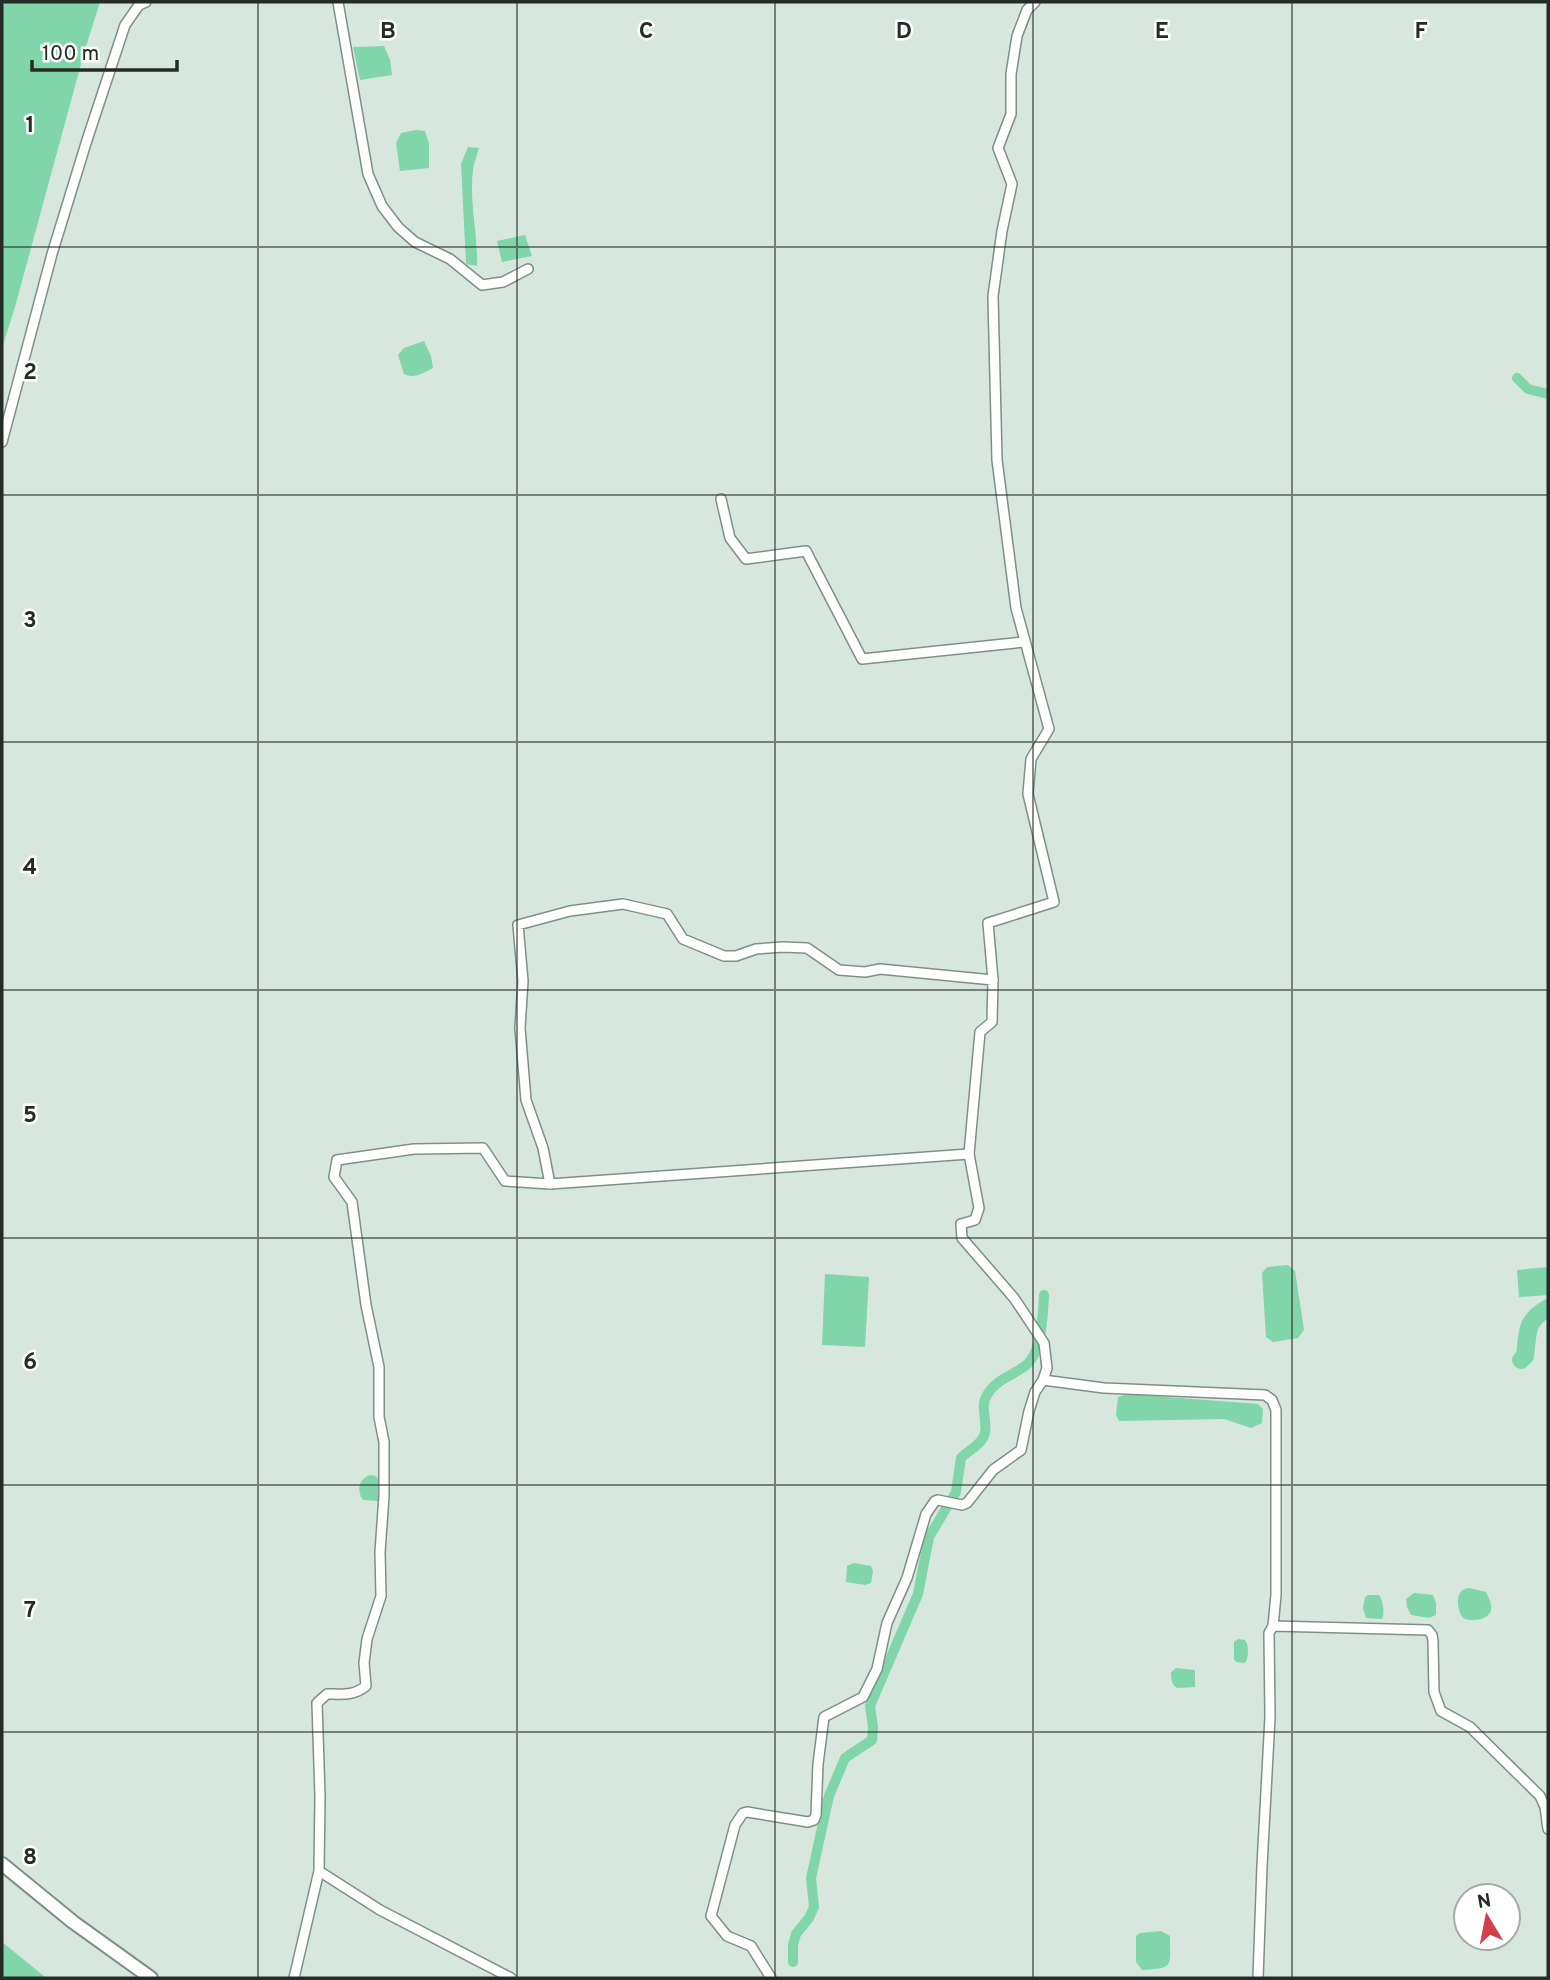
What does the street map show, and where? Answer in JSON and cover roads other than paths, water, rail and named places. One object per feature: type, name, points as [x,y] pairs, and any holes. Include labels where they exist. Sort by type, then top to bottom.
[{"type":"street","points":[[2,442],[52,254],[87,140],[125,25],[139,5],[146,2]]},
{"type":"street","points":[[338,2],[368,174],[382,206],[415,243],[450,259],[482,285],[503,282],[528,269]]},
{"type":"street","points":[[771,1978],[751,1946],[727,1936],[711,1916],[735,1825],[747,1812],[808,1822],[814,1820],[824,1717],[863,1697],[877,1669],[887,1623],[907,1578],[926,1514],[935,1501],[947,1500],[962,1505],[971,1500],[993,1470],[1021,1450],[1035,1392],[1044,1380],[1047,1368],[1044,1343],[1014,1298],[962,1238],[961,1224],[975,1220],[979,1208],[970,1154],[980,1032],[992,1022],[993,980],[988,923],[1054,902],[1028,794],[1031,759],[1049,729],[1016,608],[998,460],[993,296],[1012,184],[998,148],[1011,114],[1011,74],[1017,36],[1027,10],[1035,2]]},
{"type":"street","points":[[721,499],[730,538],[746,559],[806,551],[862,659],[1024,642]]},
{"type":"street","points":[[550,1184],[543,1148],[526,1100],[520,1028],[523,981],[518,925],[570,911],[623,904],[667,914],[683,939],[724,957],[736,956],[756,948],[807,948],[839,970],[865,972],[880,969],[993,980]]},
{"type":"street","points":[[294,1978],[319,1871],[317,1703],[327,1694],[349,1695],[358,1693],[366,1686],[364,1663],[367,1639],[381,1596],[384,1442],[379,1417],[379,1367],[366,1305],[352,1202],[334,1177],[337,1160],[414,1150],[483,1148],[505,1181],[550,1184],[970,1154]]},
{"type":"street","points":[[1044,1380],[1104,1388],[1265,1395],[1272,1400],[1276,1410],[1276,1595],[1273,1626],[1269,1633],[1270,1717],[1258,1978]]},
{"type":"street","points":[[1273,1626],[1428,1630],[1433,1641],[1434,1692],[1441,1710],[1470,1727],[1540,1796],[1545,1807],[1548,1829]]},
{"type":"street","points":[[2,1864],[73,1922],[152,1978]]},
{"type":"street","points":[[319,1871],[380,1910],[511,1978]]},
{"type":"waterway","points":[[1517,378],[1528,389],[1548,394]]},
{"type":"waterway","points":[[793,1962],[796,1934],[814,1907],[811,1878],[829,1796],[845,1758],[872,1740],[870,1706],[918,1594],[929,1537],[956,1492],[961,1458],[984,1436],[984,1406],[987,1395],[1000,1381],[1025,1366],[1035,1353],[1044,1295]]},
{"type":"waterway","points":[[1521,1360],[1525,1356],[1531,1323],[1548,1308]]}]
